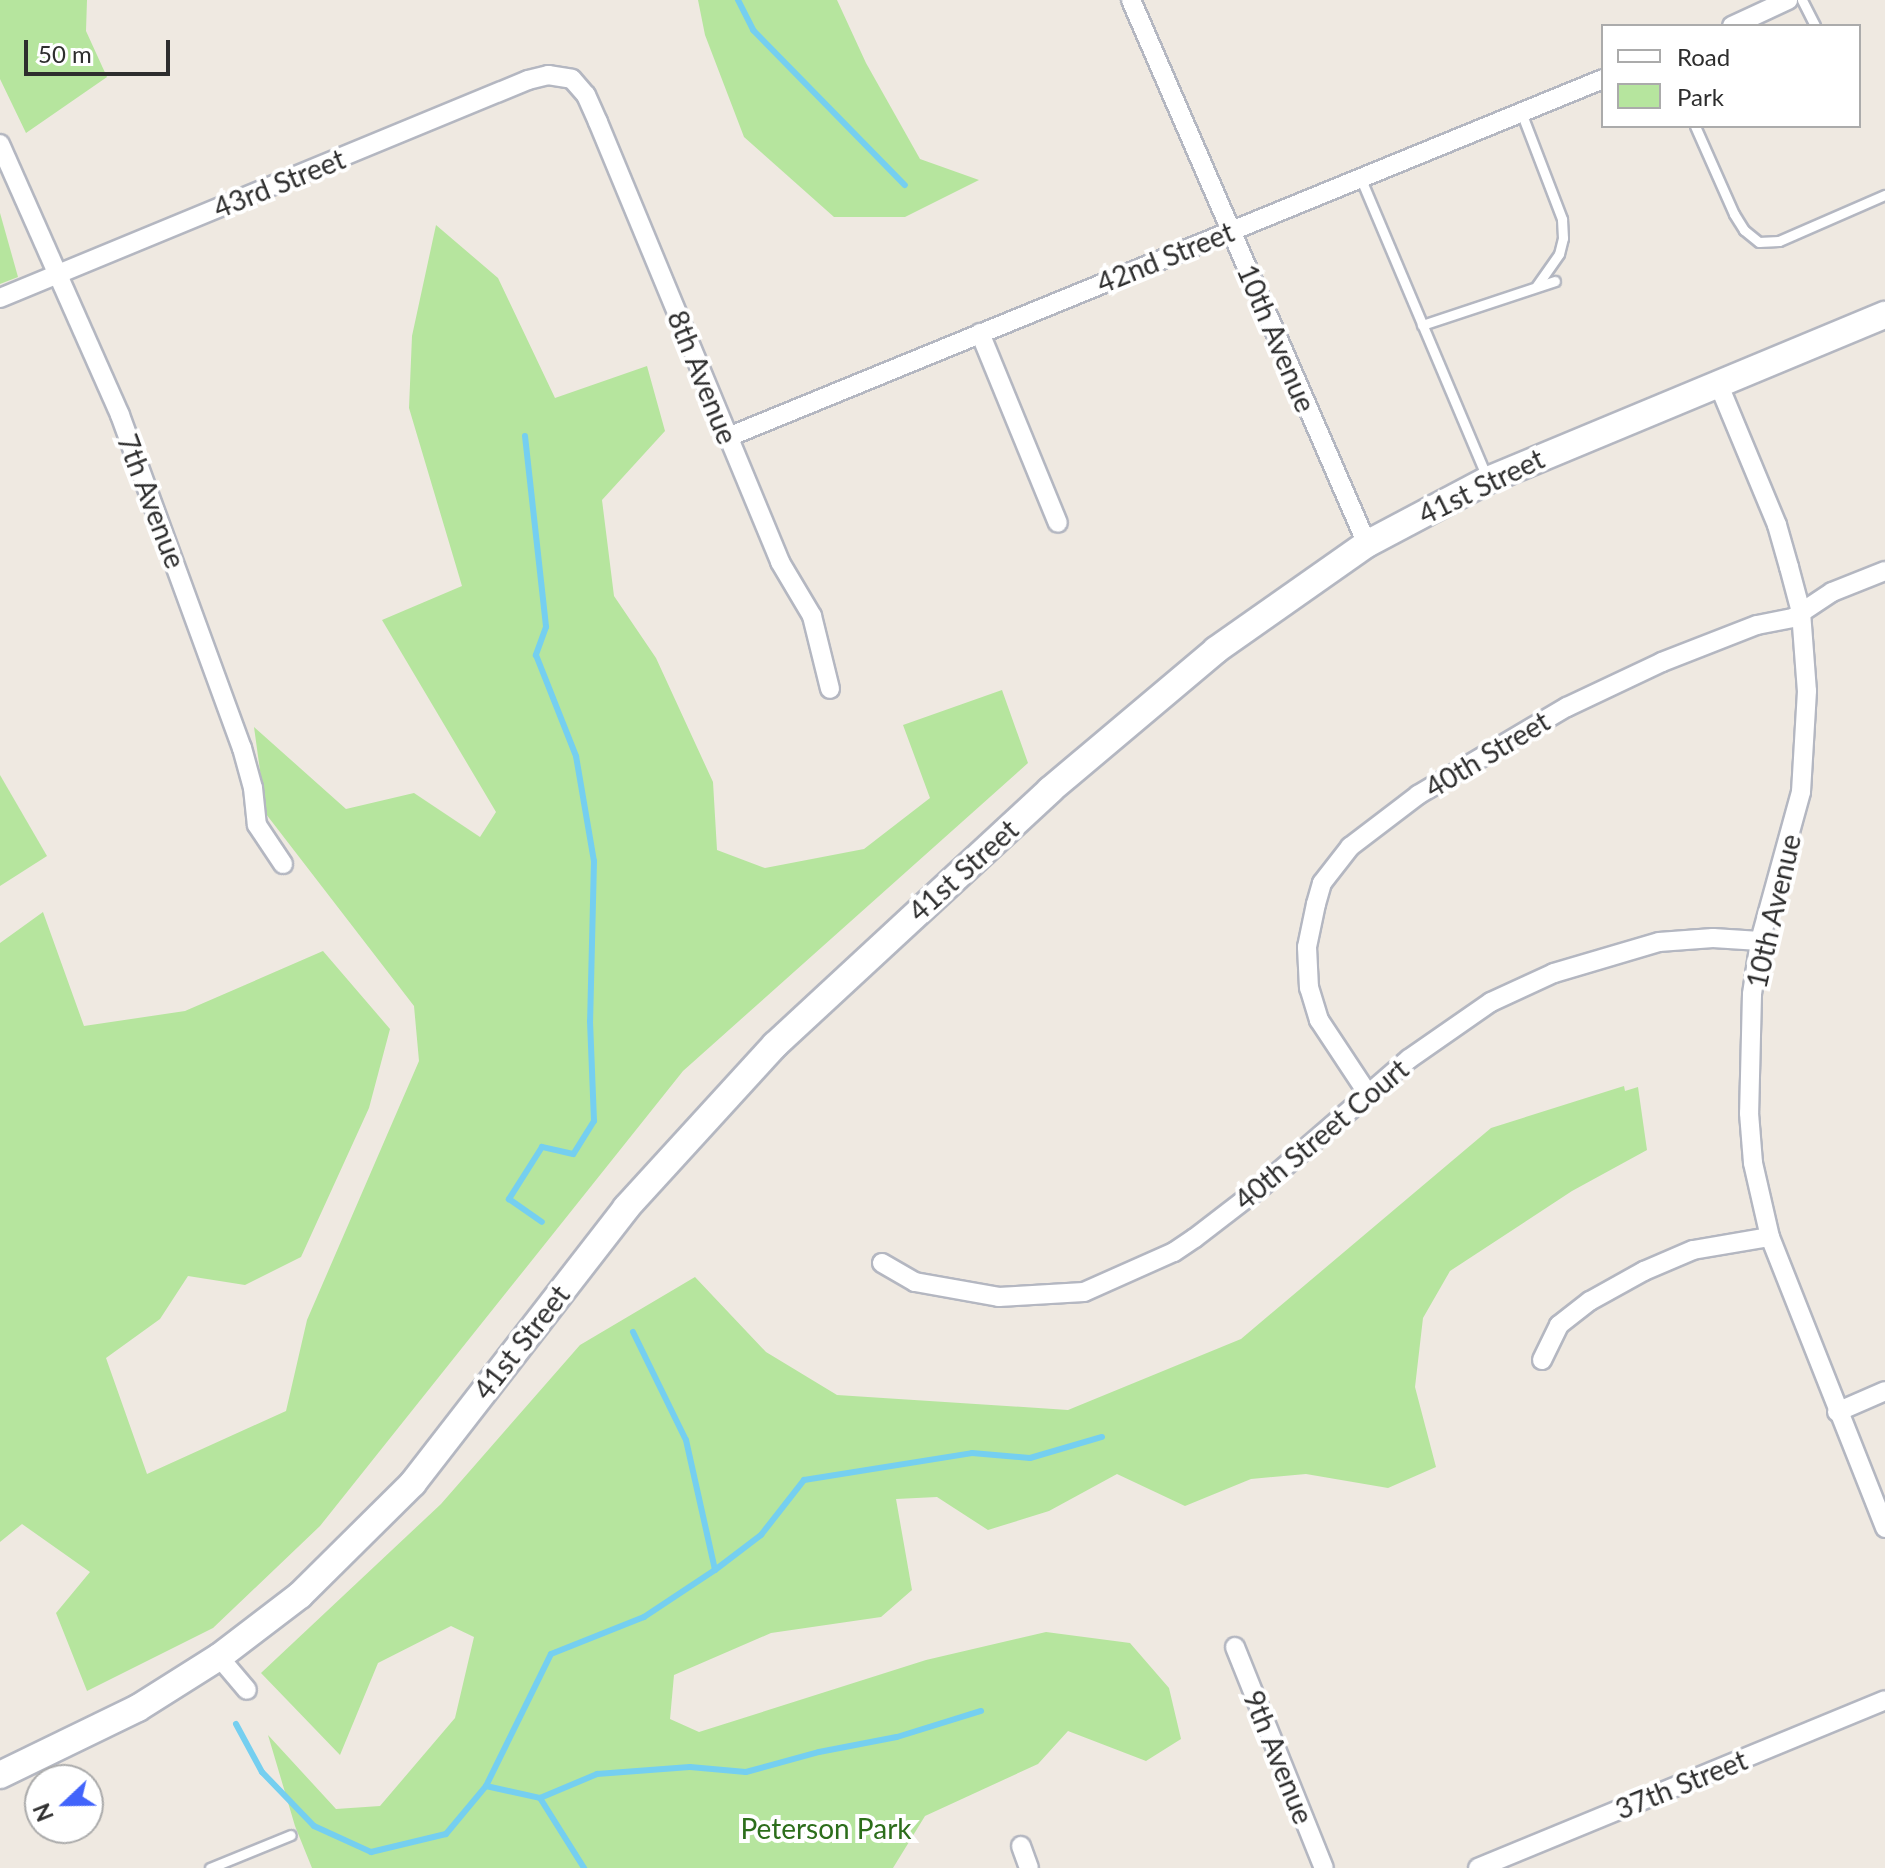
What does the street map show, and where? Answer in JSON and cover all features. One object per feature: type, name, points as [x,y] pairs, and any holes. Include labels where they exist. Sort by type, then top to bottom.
[{"type":"street","name":"10th Avenue","points":[[1131,0],[1367,544]]},
{"type":"street","points":[[1736,24],[1788,0]]},
{"type":"street","name":"43rd Street","points":[[0,298],[528,80],[561,75]]},
{"type":"street","name":"8th Avenue","points":[[561,75],[572,79],[586,95],[598,122],[780,562],[812,616],[830,689]]},
{"type":"street","name":"42nd Street","points":[[728,437],[1601,80]]},
{"type":"street","name":"7th Avenue","points":[[0,144],[60,273],[120,415],[220,685],[253,788],[257,825],[283,864]]},
{"type":"street","name":"41st Street","points":[[0,1775],[138,1708],[219,1657],[300,1595],[413,1483],[626,1208],[754,1067],[829,992],[1143,709],[1228,642],[1367,544],[1488,480],[1885,315]]},
{"type":"street","points":[[980,333],[1058,523]]},
{"type":"street","name":"10th Avenue","points":[[1718,383],[1777,525],[1801,612],[1807,691],[1801,792],[1760,941],[1749,1038],[1753,1163],[1770,1237],[1885,1528]]},
{"type":"street","name":"40th Street","points":[[1368,1094],[1319,1020],[1309,988],[1307,947],[1322,883],[1350,847],[1418,795],[1567,707],[1662,662],[1757,625],[1793,618],[1832,592],[1885,571]]},
{"type":"street","name":"40th Street Court","points":[[882,1263],[915,1282],[999,1297],[1084,1292],[1159,1259],[1195,1238],[1260,1188],[1368,1094],[1464,1019],[1554,973],[1659,942],[1713,938],[1760,941]]},
{"type":"street","points":[[1542,1360],[1559,1325],[1590,1301],[1644,1271],[1705,1246],[1770,1237]]},
{"type":"street","points":[[1837,1412],[1885,1391]]},
{"type":"street","name":"9th Avenue","points":[[1235,1647],[1324,1868]]},
{"type":"street","points":[[219,1657],[247,1690]]},
{"type":"street","name":"37th Street","points":[[1478,1868],[1885,1700]]},
{"type":"street","points":[[1021,1846],[1029,1868]]},
{"type":"lane","points":[[1802,0],[1814,24]]},
{"type":"lane","points":[[1521,112],[1562,219],[1563,238],[1559,254],[1537,286]]},
{"type":"lane","points":[[1696,128],[1734,214],[1744,230],[1759,242],[1779,241],[1885,195]]},
{"type":"lane","points":[[1360,176],[1488,480]]},
{"type":"lane","points":[[1422,325],[1555,281]]},
{"type":"lane","points":[[210,1868],[291,1835]]},
{"type":"green space","points":[[0,0],[87,0],[86,31],[107,77],[26,133],[0,79]]},
{"type":"green space","points":[[698,0],[837,0],[866,63],[920,159],[979,180],[905,217],[834,217],[744,137],[705,35]]},
{"type":"green space","points":[[0,213],[18,277],[0,284]]},
{"type":"green space","points":[[436,225],[498,278],[555,398],[647,366],[665,431],[602,500],[614,596],[656,658],[713,782],[717,850],[765,868],[864,849],[930,798],[903,725],[1002,690],[1028,763],[683,1071],[320,1526],[213,1628],[87,1691],[56,1613],[90,1572],[22,1524],[0,1542],[0,943],[43,912],[84,1026],[185,1011],[323,951],[390,1029],[369,1108],[301,1257],[245,1285],[188,1276],[160,1319],[106,1358],[147,1474],[286,1411],[307,1320],[419,1061],[414,1006],[266,814],[254,727],[346,809],[414,793],[480,837],[496,812],[382,620],[462,586],[409,408],[412,336]]},
{"type":"green space","points":[[0,775],[47,856],[0,886]]},
{"type":"green space","name":"Peterson Park","points":[[1624,1086],[1625,1091],[1638,1087],[1647,1150],[1572,1191],[1450,1271],[1423,1318],[1415,1387],[1436,1467],[1388,1488],[1306,1474],[1251,1479],[1185,1506],[1117,1474],[1049,1511],[988,1530],[937,1497],[896,1499],[912,1590],[881,1617],[771,1633],[674,1675],[670,1719],[699,1732],[926,1660],[1046,1632],[1130,1643],[1169,1688],[1181,1739],[1146,1761],[1068,1731],[1038,1764],[925,1816],[893,1868],[312,1868],[295,1826],[268,1735],[336,1809],[380,1806],[455,1718],[474,1637],[451,1626],[378,1663],[340,1755],[261,1673],[441,1504],[580,1345],[695,1277],[766,1352],[837,1395],[1068,1410],[1241,1339],[1491,1128]]},
{"type":"waterway","points":[[738,0],[753,30],[905,185]]},
{"type":"waterway","points":[[525,436],[546,627],[536,655],[576,756],[594,861],[590,1021],[594,1121],[573,1154],[542,1147],[509,1199],[542,1222]]},
{"type":"waterway","points":[[633,1332],[686,1440],[715,1570]]},
{"type":"waterway","points":[[236,1724],[262,1772],[314,1826],[371,1852],[446,1834],[486,1786],[551,1654],[644,1617],[715,1570],[761,1535],[804,1480],[972,1453],[1030,1458],[1102,1437]]},
{"type":"waterway","points":[[540,1798],[597,1774],[690,1767],[746,1772],[819,1752],[897,1737],[981,1711]]},
{"type":"waterway","points":[[486,1786],[540,1798],[584,1868]]}]
